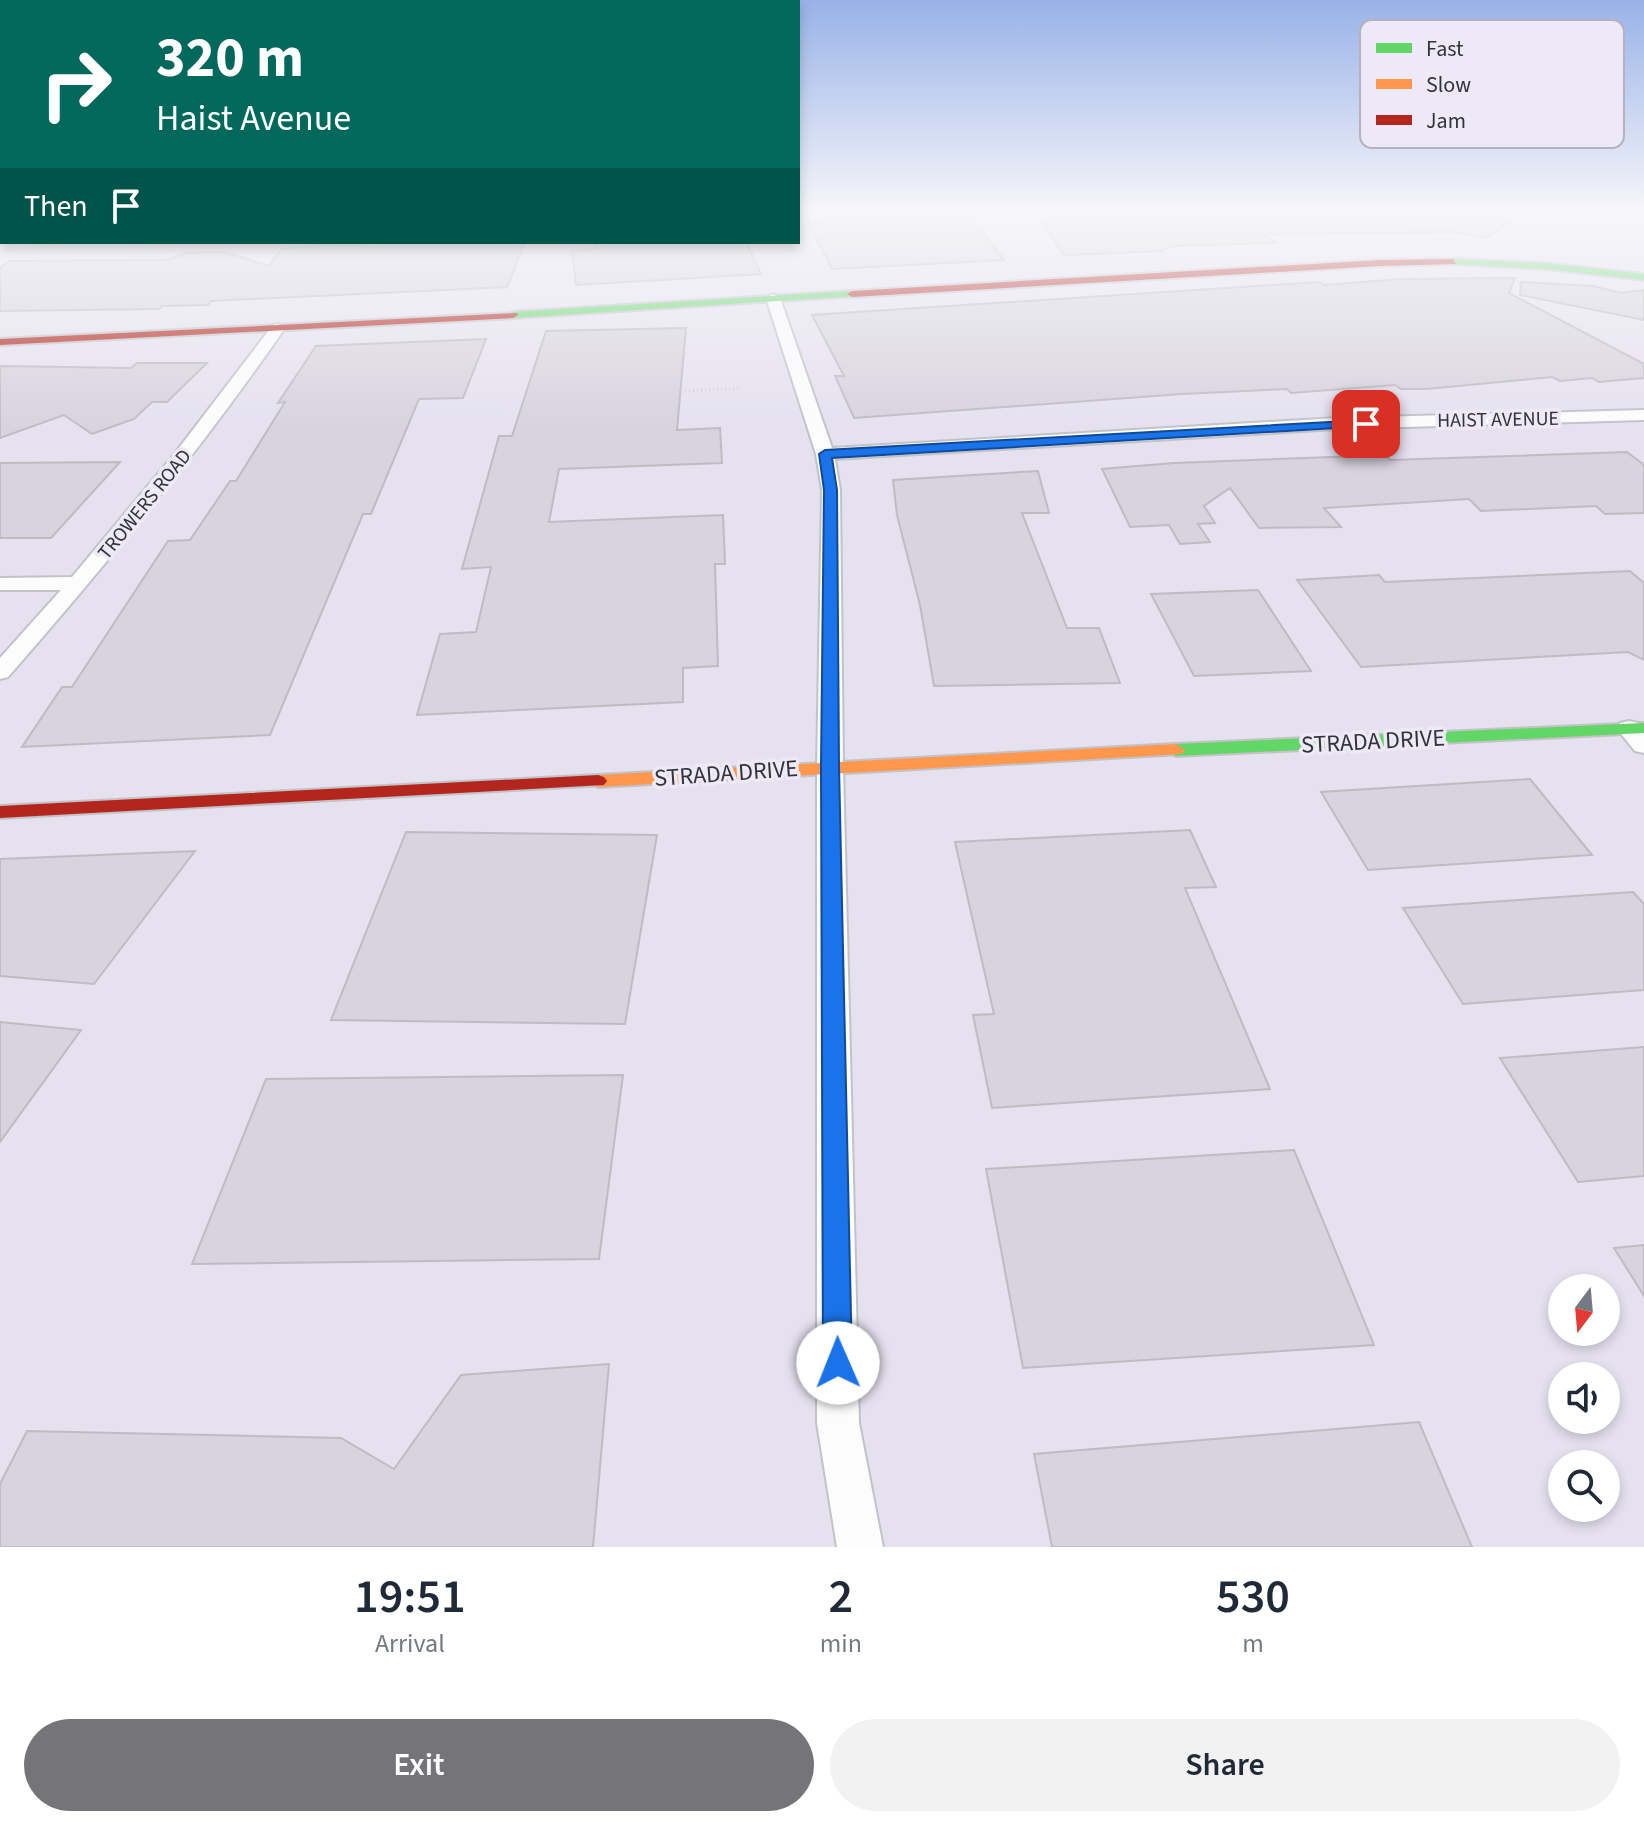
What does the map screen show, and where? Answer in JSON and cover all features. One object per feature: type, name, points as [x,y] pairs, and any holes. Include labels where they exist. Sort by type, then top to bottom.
[{"type":"street","points":[[0,342],[1016,284]]},
{"type":"street","points":[[773,298],[825,454],[831,490],[830,766],[838,1423],[860,1547]]},
{"type":"street","name":"TROWERS ROAD","points":[[0,672],[80,583],[213,420],[278,328]]},
{"type":"street","name":"HAIST AVENUE","points":[[825,454],[1136,434],[1644,415]]},
{"type":"street","points":[[0,584],[80,583]]},
{"type":"street","name":"STRADA DRIVE","points":[[0,812],[497,787],[830,766],[1639,734]]},
{"type":"path","points":[[685,391],[741,388]]},
{"type":"shaded area","points":[[0,284],[1644,284],[1644,1547],[0,1547]]},
{"type":"building","points":[[0,284],[508,284],[507,287],[211,301],[208,305],[162,306],[159,309],[0,311]]},
{"type":"building","points":[[1285,284],[1513,284],[1509,293],[1644,364],[1644,378],[1599,382],[1592,378],[1560,381],[1552,377],[1427,389],[1401,389],[1395,385],[1291,393],[1287,389],[1182,394],[854,418],[835,376],[844,376],[812,315]]},
{"type":"building","points":[[1521,284],[1593,286],[1621,293],[1644,290],[1644,320],[1520,295]]},
{"type":"building","points":[[686,328],[677,430],[720,428],[722,463],[559,469],[549,522],[723,515],[725,564],[715,564],[718,666],[683,668],[683,702],[417,715],[440,634],[476,632],[491,567],[462,569],[499,436],[512,436],[546,331]]},
{"type":"building","points":[[486,339],[463,398],[419,399],[371,514],[363,514],[270,735],[22,747],[62,687],[72,687],[168,541],[190,540],[230,481],[236,481],[285,402],[278,403],[316,346]]},
{"type":"building","points":[[137,363],[207,363],[167,402],[152,402],[134,419],[92,434],[64,415],[0,438],[0,366],[131,368]]},
{"type":"building","points":[[1627,452],[1644,465],[1644,513],[1605,514],[1596,506],[1481,511],[1469,499],[1324,508],[1341,527],[1259,528],[1230,488],[1204,506],[1215,523],[1198,524],[1210,542],[1180,544],[1169,525],[1130,527],[1102,469],[1174,463],[1385,455],[1390,460]]},
{"type":"building","points":[[120,462],[51,538],[0,538],[0,463]]},
{"type":"building","points":[[1038,471],[1049,513],[1022,513],[1067,628],[1099,628],[1120,683],[934,686],[920,605],[897,515],[893,480]]},
{"type":"building","points":[[1630,571],[1644,583],[1644,660],[1628,652],[1361,667],[1297,580],[1379,575],[1385,582]]},
{"type":"building","points":[[1258,590],[1311,671],[1194,676],[1151,594]]},
{"type":"building","points":[[1530,779],[1592,855],[1368,870],[1321,792]]},
{"type":"building","points":[[1190,830],[1216,887],[1185,888],[1270,1089],[992,1108],[973,1015],[994,1014],[955,842]]},
{"type":"building","points":[[406,832],[657,835],[625,1024],[331,1020]]},
{"type":"building","points":[[195,851],[94,984],[0,976],[0,859]]},
{"type":"building","points":[[1633,892],[1644,904],[1644,990],[1463,1004],[1403,908]]},
{"type":"building","points":[[0,1022],[81,1030],[0,1142]]},
{"type":"building","points":[[1644,1047],[1644,1176],[1578,1182],[1500,1058]]},
{"type":"building","points":[[623,1075],[599,1259],[192,1264],[266,1079]]},
{"type":"building","points":[[1294,1150],[1374,1345],[1023,1368],[986,1169]]},
{"type":"building","points":[[1644,1245],[1644,1296],[1614,1248]]},
{"type":"building","points":[[609,1364],[593,1547],[0,1547],[0,1484],[27,1431],[341,1438],[394,1469],[461,1375]]},
{"type":"building","points":[[1419,1422],[1472,1547],[1052,1547],[1034,1454]]},
{"type":"traffic: fast","points":[[513,315],[852,294]]},
{"type":"traffic: fast","points":[[1176,750],[1644,728]]},
{"type":"traffic: slow","points":[[598,781],[1176,750]]},
{"type":"traffic: jam","points":[[852,294],[1019,284]]},
{"type":"traffic: jam","points":[[0,342],[513,315]]},
{"type":"traffic: jam","points":[[0,812],[598,781]]},
{"type":"route","points":[[838,1363],[830,766],[831,490],[825,454],[1136,434],[1366,424]]}]
